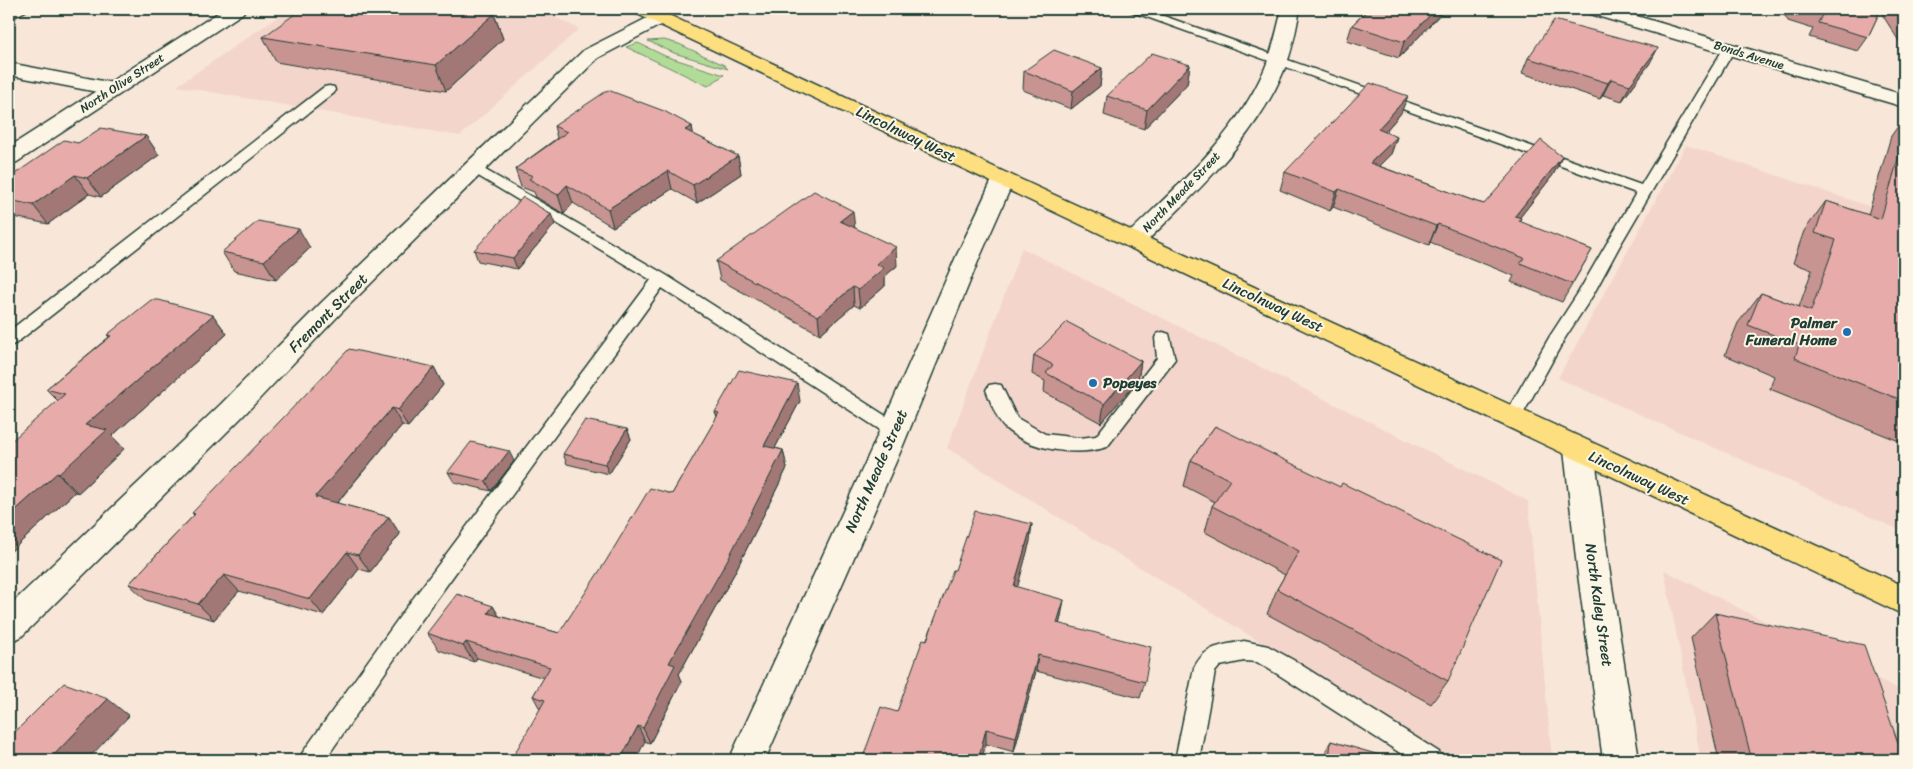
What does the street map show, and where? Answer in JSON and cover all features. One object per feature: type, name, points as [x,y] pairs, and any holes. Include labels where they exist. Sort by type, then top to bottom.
[{"type":"main road","name":"Lincolnway West","points":[[651,13],[1002,180],[1904,602]]},
{"type":"street","name":"North Olive Street","points":[[9,157],[236,9]]},
{"type":"street","name":"North Meade Street","points":[[1134,241],[1206,170],[1252,112],[1278,60],[1291,9]]},
{"type":"street","name":"Bonds Avenue","points":[[1594,9],[1904,101]]},
{"type":"street","name":"Fremont Street","points":[[9,627],[231,411],[331,308],[591,54],[651,13]]},
{"type":"street","points":[[9,69],[113,89]]},
{"type":"street","name":"North Meade Street","points":[[747,760],[894,430],[1002,180]]},
{"type":"street","name":"North Kaley Street","points":[[1580,450],[1593,567],[1621,760]]},
{"type":"lane","points":[[9,17],[23,9]]},
{"type":"lane","points":[[1134,9],[1644,191]]},
{"type":"lane","points":[[1512,418],[1729,48]]},
{"type":"lane","points":[[9,340],[329,90]]},
{"type":"lane","points":[[475,168],[660,279],[894,430]]},
{"type":"lane","points":[[311,760],[410,619],[660,279]]},
{"type":"lane","points":[[995,390],[1010,423],[1042,441],[1080,445],[1102,442],[1166,359],[1163,338]]},
{"type":"lane","points":[[1187,760],[1205,668],[1214,657],[1244,651],[1260,654],[1287,668],[1432,760]]},
{"type":"shaded area","points":[[289,9],[538,9],[579,29],[460,136],[177,86]]},
{"type":"shaded area","points":[[1686,145],[1904,218],[1904,532],[1558,378]]},
{"type":"shaded area","points":[[1022,248],[1528,501],[1552,760],[1451,760],[947,448]]},
{"type":"shaded area","points":[[1664,570],[1904,692],[1904,760],[1701,760]]},
{"type":"green space","points":[[664,40],[679,44],[724,65],[728,69],[674,53],[648,41]]},
{"type":"green space","points":[[638,43],[665,56],[724,75],[708,86],[626,47]]},
{"type":"building","points":[[302,9],[456,9],[494,14],[436,65],[263,37]]},
{"type":"building","points":[[1369,9],[1436,9],[1404,42],[1352,25]]},
{"type":"building","points":[[1800,9],[1881,9],[1868,37],[1818,23],[1822,15]]},
{"type":"building","points":[[1896,9],[1904,9],[1904,21]]},
{"type":"building","points":[[1554,20],[1658,48],[1630,85],[1611,79],[1608,83],[1528,58]]},
{"type":"building","points":[[1054,50],[1102,68],[1073,91],[1024,71]]},
{"type":"building","points":[[1152,53],[1190,65],[1147,110],[1107,96]]},
{"type":"building","points":[[1370,83],[1408,96],[1378,129],[1397,137],[1370,163],[1484,204],[1541,140],[1562,157],[1515,216],[1521,218],[1519,221],[1592,250],[1572,284],[1520,263],[1524,258],[1438,224],[1436,226],[1339,189],[1336,192],[1285,172]]},
{"type":"building","points":[[608,90],[664,111],[692,126],[685,130],[738,156],[693,185],[668,171],[608,209],[567,185],[558,195],[529,179],[533,176],[515,169],[567,132],[554,126]]},
{"type":"building","points":[[101,128],[146,136],[87,178],[75,175],[33,205],[9,200],[9,178],[64,140],[78,143]]},
{"type":"building","points":[[1904,138],[1904,401],[1795,358],[1799,345],[1748,325],[1761,293],[1811,311],[1836,240],[1815,233],[1826,201],[1881,219]]},
{"type":"building","points":[[814,191],[853,211],[840,221],[896,247],[876,264],[884,268],[858,290],[853,287],[818,316],[716,261]]},
{"type":"building","points":[[523,197],[551,214],[513,258],[474,250]]},
{"type":"building","points":[[258,221],[299,229],[264,261],[222,252]]},
{"type":"building","points":[[151,300],[159,300],[213,315],[85,425],[107,430],[9,516],[9,443],[65,394],[46,389],[111,336],[107,335]]},
{"type":"building","points":[[1067,322],[1141,361],[1104,404],[1046,373],[1053,365],[1034,355]]},
{"type":"building","points":[[349,349],[434,367],[398,410],[392,408],[315,497],[389,517],[358,555],[347,552],[310,599],[224,575],[198,604],[129,584],[195,514],[192,513]]},
{"type":"building","points":[[739,370],[797,383],[764,446],[783,450],[729,557],[669,663],[675,665],[643,728],[638,726],[620,760],[511,760],[545,700],[533,696],[550,667],[466,642],[463,646],[427,633],[457,594],[493,606],[488,613],[559,633],[606,561],[650,488],[672,494],[719,413],[715,412]]},
{"type":"building","points":[[585,420],[627,429],[605,464],[563,454]]},
{"type":"building","points":[[1215,426],[1340,487],[1342,483],[1501,560],[1448,681],[1277,589],[1299,551],[1212,506],[1230,480],[1191,460]]},
{"type":"building","points":[[471,442],[509,451],[486,481],[448,472]]},
{"type":"building","points":[[975,511],[1032,524],[1014,586],[1064,600],[1057,623],[1151,647],[1145,682],[1038,655],[1016,737],[986,729],[978,760],[862,760],[881,707],[897,712],[923,639],[927,640],[953,570],[955,570]]},
{"type":"building","points":[[1715,613],[1864,645],[1904,760],[1767,760],[1751,757]]},
{"type":"building","points":[[64,683],[108,699],[49,760],[9,760],[9,738]]},
{"type":"building","points":[[1331,741],[1390,758],[1390,760],[1329,760]]},
{"type":"place","name":"Palmer Funeral Home","points":[[1847,332]]},
{"type":"place","name":"Popeyes","points":[[1093,383]]}]
